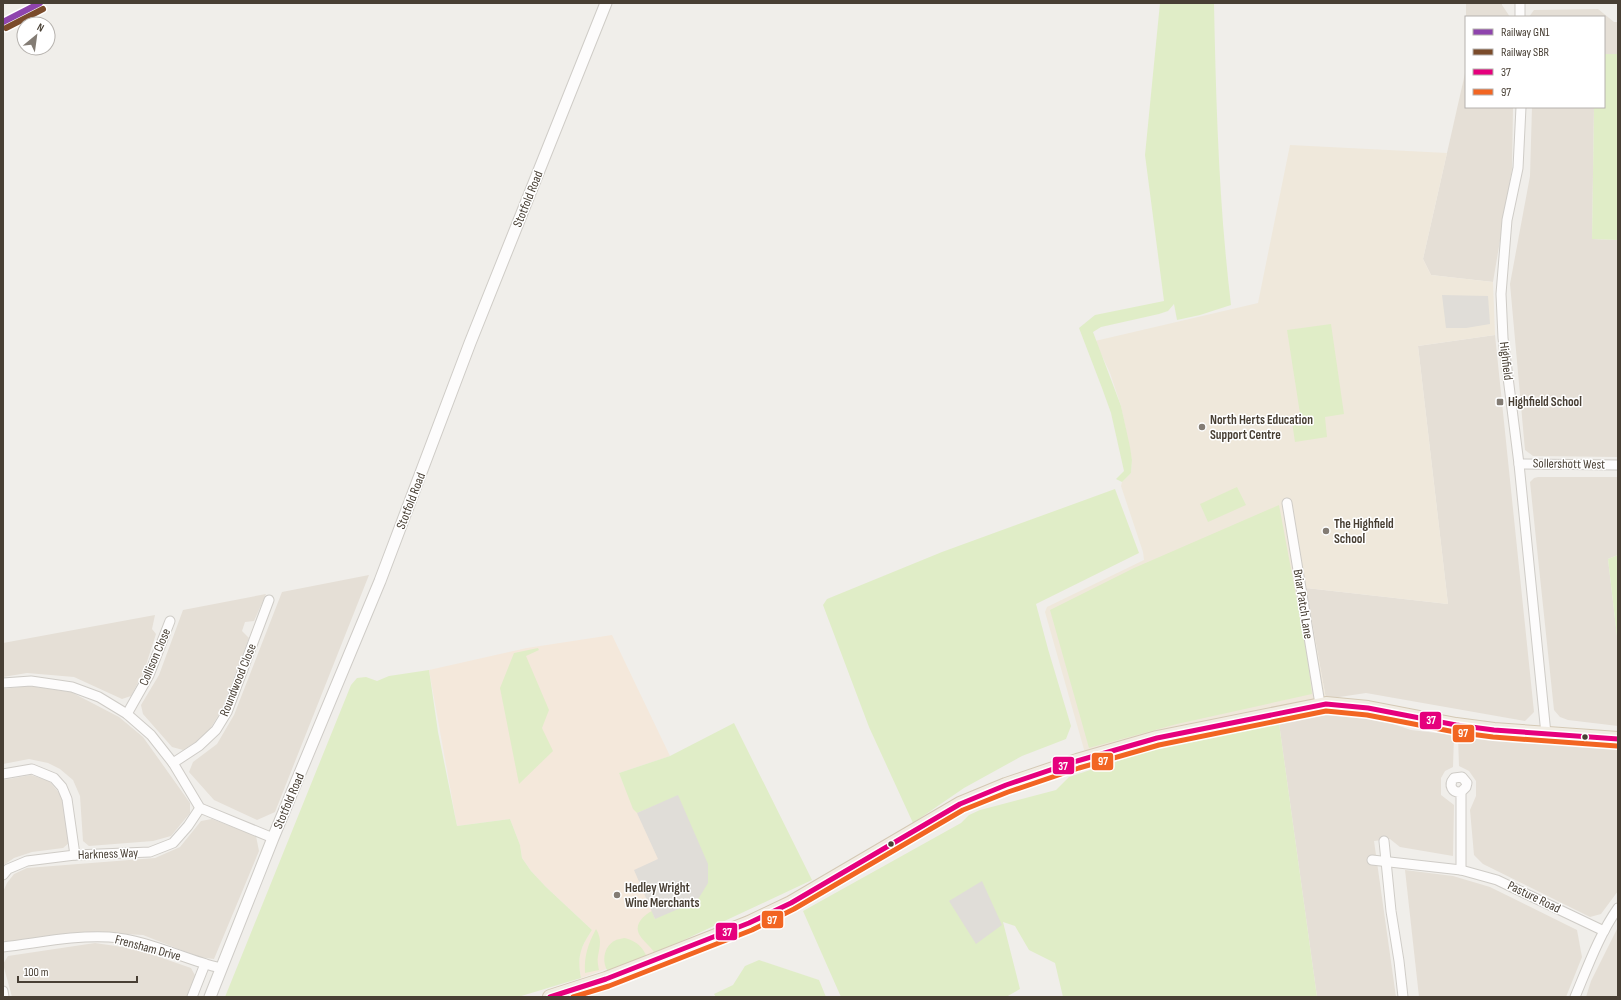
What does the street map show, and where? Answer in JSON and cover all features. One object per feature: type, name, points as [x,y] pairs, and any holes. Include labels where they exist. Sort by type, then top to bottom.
[{"type":"main road","points":[[550,997],[606,979],[750,923],[791,904],[960,804],[1006,785],[1077,761],[1157,738],[1320,704],[1368,708],[1456,725],[1546,734],[1618,739]]},
{"type":"street","name":"Stotfold Road","points":[[210,997],[220,968],[273,838],[380,581],[470,343],[606,3]]},
{"type":"street","points":[[1520,3],[1520,16]]},
{"type":"street","name":"Highfield","points":[[1521,108],[1518,168],[1507,220],[1500,290],[1503,338],[1519,464],[1546,734]]},
{"type":"street","name":"Sollershott West","points":[[1519,464],[1618,465]]},
{"type":"street","name":"Briar Patch Lane","points":[[1287,503],[1320,704]]},
{"type":"street","name":"Roundwood Close","points":[[173,763],[199,746],[216,730],[227,712],[269,600]]},
{"type":"street","name":"Collison Close","points":[[127,714],[149,675],[170,621]]},
{"type":"street","points":[[3,683],[31,681],[72,687],[99,697],[127,714],[152,735],[173,763],[200,808],[273,838]]},
{"type":"street","points":[[3,774],[32,769],[54,778],[62,787],[67,799],[75,855]]},
{"type":"street","points":[[1461,792],[1461,870]]},
{"type":"street","name":"Harkness Way","points":[[3,875],[8,869],[27,861],[75,855],[150,852],[173,843],[188,826],[200,808]]},
{"type":"street","points":[[1384,841],[1391,910],[1403,997]]},
{"type":"street","name":"Pasture Road","points":[[1372,860],[1386,860],[1461,870],[1497,880],[1604,931]]},
{"type":"street","points":[[1575,997],[1604,931],[1618,908]]},
{"type":"street","name":"Frensham Drive","points":[[3,947],[79,938],[110,937],[167,950],[220,968]]},
{"type":"street","points":[[192,997],[205,964]]},
{"type":"street","points":[[3,991],[4,997]]},
{"type":"shaded area","points":[[1466,3],[1502,3],[1509,16],[1466,16]]},
{"type":"shaded area","points":[[1598,9],[1614,22],[1618,22],[1618,54],[1605,54],[1605,16],[1530,16],[1534,10]]},
{"type":"shaded area","points":[[1465,73],[1465,108],[1513,108],[1512,169],[1493,282],[1431,275],[1423,259]]},
{"type":"shaded area","points":[[1532,108],[1594,108],[1592,239],[1618,240],[1618,457],[1533,456],[1525,450],[1510,284],[1530,176]]},
{"type":"shaded area","name":"The Highfield School","points":[[1290,145],[1447,153],[1423,259],[1431,275],[1493,282],[1495,335],[1418,346],[1448,604],[1306,588],[1326,699],[1087,760],[1045,612],[1047,607],[1144,560],[1143,552],[1121,486],[1122,482],[1131,473],[1132,460],[1121,406],[1110,373],[1095,341],[1258,303]]},
{"type":"shaded area","points":[[1442,295],[1488,296],[1490,324],[1466,328],[1446,328]]},
{"type":"shaded area","points":[[1495,335],[1534,712],[1525,721],[1366,693],[1326,699],[1306,588],[1448,604],[1418,346]]},
{"type":"shaded area","points":[[1618,477],[1618,555],[1608,559],[1618,636],[1618,726],[1568,720],[1560,717],[1554,710],[1530,482],[1534,478]]},
{"type":"shaded area","points":[[369,575],[275,812],[257,820],[214,800],[189,772],[193,762],[217,744],[234,715],[282,592]]},
{"type":"shaded area","points":[[266,594],[254,621],[245,622],[242,631],[249,638],[221,711],[210,729],[196,742],[183,750],[172,747],[143,714],[141,705],[159,675],[183,610]]},
{"type":"shaded area","points":[[155,615],[152,629],[156,634],[144,671],[131,696],[122,699],[74,677],[27,673],[3,677],[3,643]]},
{"type":"shaded area","points":[[612,635],[670,756],[619,773],[634,808],[682,789],[722,889],[671,946],[581,978],[579,965],[580,953],[592,930],[531,871],[522,858],[520,845],[510,819],[457,826],[429,670],[527,648]]},
{"type":"shaded area","points":[[29,686],[71,692],[119,717],[143,737],[190,803],[190,813],[171,836],[153,841],[89,846],[83,841],[80,796],[73,780],[60,769],[48,763],[29,759],[3,764],[3,689]]},
{"type":"shaded area","points":[[1326,715],[1372,717],[1411,730],[1454,735],[1453,767],[1445,771],[1441,778],[1441,795],[1454,805],[1453,856],[1400,847],[1390,839],[1374,841],[1396,997],[1317,997],[1279,723]]},
{"type":"shaded area","points":[[1458,736],[1533,744],[1598,743],[1618,746],[1618,891],[1601,914],[1590,917],[1483,864],[1474,855],[1470,810],[1476,796],[1476,781],[1469,771],[1459,766]]},
{"type":"shaded area","points":[[31,775],[49,781],[60,794],[65,806],[70,842],[63,848],[32,852],[14,858],[4,865],[3,780]]},
{"type":"shaded area","points":[[678,795],[708,864],[708,883],[697,901],[655,919],[634,870],[658,859],[637,813]]},
{"type":"shaded area","points":[[212,819],[256,836],[259,851],[214,959],[199,957],[143,935],[83,932],[7,943],[3,939],[3,892],[7,883],[14,874],[27,868],[155,858],[180,847],[201,821]]},
{"type":"shaded area","points":[[1405,870],[1453,876],[1490,887],[1577,930],[1582,957],[1566,997],[1419,997]]},
{"type":"shaded area","points":[[982,881],[1002,925],[976,944],[949,901]]},
{"type":"shaded area","points":[[1618,927],[1618,997],[1586,997],[1591,981]]},
{"type":"shaded area","points":[[95,943],[136,949],[191,968],[197,979],[189,997],[12,997],[3,964],[8,956]]},
{"type":"green space","points":[[1160,3],[1214,3],[1217,117],[1221,192],[1231,305],[1200,315],[1177,320],[1174,304],[1168,311],[1101,327],[1093,332],[1121,406],[1130,447],[1132,460],[1131,473],[1122,482],[1116,479],[1124,471],[1111,413],[1079,328],[1095,315],[1164,301],[1145,155]]},
{"type":"green space","points":[[1605,54],[1618,54],[1618,240],[1592,239],[1594,108],[1605,108]]},
{"type":"green space","points":[[1331,324],[1344,414],[1325,417],[1327,437],[1295,442],[1292,422],[1301,420],[1287,330]]},
{"type":"green space","points":[[1237,487],[1246,505],[1208,522],[1200,504]]},
{"type":"green space","points":[[1115,489],[1139,553],[1036,604],[1071,726],[1066,739],[1022,756],[964,788],[913,823],[869,727],[823,605],[827,599],[942,552]]},
{"type":"green space","points":[[1279,505],[1307,654],[1312,694],[1177,724],[1089,748],[1050,610],[1134,568]]},
{"type":"green space","points":[[1618,555],[1618,636],[1617,636],[1608,559]]},
{"type":"green space","points":[[538,648],[539,650],[526,656],[549,710],[542,728],[553,751],[519,784],[500,688],[514,653]]},
{"type":"green space","points":[[429,670],[438,732],[457,826],[510,819],[520,845],[522,858],[531,871],[592,930],[580,953],[579,964],[581,978],[518,997],[225,997],[351,685],[357,678],[366,677],[377,681],[389,676]]},
{"type":"green space","points":[[734,723],[812,880],[671,946],[654,952],[640,936],[638,927],[643,917],[652,911],[655,919],[678,796],[637,813],[633,809],[619,773],[670,756]]},
{"type":"green space","points":[[1279,723],[1317,997],[1063,997],[1055,963],[1029,950],[1015,926],[1003,922],[1020,989],[1006,997],[841,997],[803,911],[961,823],[969,815],[980,810],[1056,790],[1069,777],[1154,749],[1231,730]]},
{"type":"green space","points":[[596,929],[600,939],[598,959],[599,970],[585,973],[587,950]]},
{"type":"green space","points":[[625,938],[638,944],[647,957],[609,973],[606,969],[604,960],[606,950],[608,946],[616,940]]},
{"type":"green space","points":[[759,960],[819,980],[826,997],[716,997],[714,994],[733,985],[745,966]]},
{"type":"rail line","name":"GN1","points":[[3,22],[40,3]]},
{"type":"rail line","name":"SBR","points":[[6,28],[43,9]]},
{"type":"transit line","name":"37","points":[[550,997],[606,979],[749,923],[791,903],[960,804],[1006,785],[1077,761],[1157,738],[1326,704],[1368,708],[1456,725],[1494,730],[1618,739]]},
{"type":"transit line","name":"97","points":[[573,997],[609,986],[752,930],[794,909],[963,810],[1008,792],[1079,768],[1159,745],[1326,711],[1367,715],[1455,732],[1493,737],[1617,746]]},
{"type":"place","name":"Highfield School","points":[[1500,402]]},
{"type":"place","name":"North Herts Education Support Centre","points":[[1202,427]]},
{"type":"place","name":"The Highfield School","points":[[1326,531]]},
{"type":"place","name":"Hedley Wright Wine Merchants","points":[[617,895]]}]
